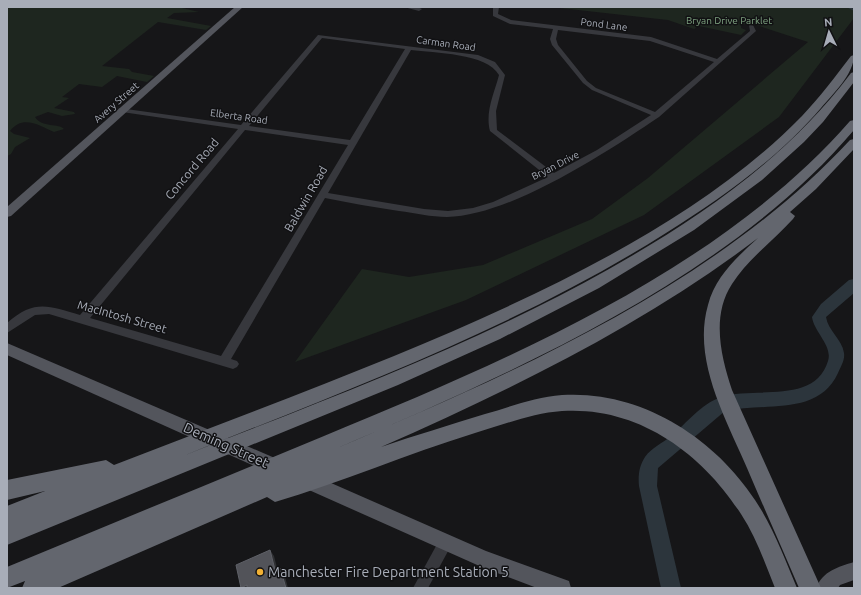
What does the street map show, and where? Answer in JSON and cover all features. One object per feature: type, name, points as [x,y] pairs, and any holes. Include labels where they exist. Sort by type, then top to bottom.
[{"type":"highway","points":[[7,516],[339,386],[524,305],[614,258],[694,209],[756,164],[811,113],[854,58]]},
{"type":"highway","points":[[7,535],[403,375],[504,330],[576,294],[675,236],[738,192],[807,134],[839,97],[854,75]]},
{"type":"highway","points":[[7,578],[447,392],[528,354],[599,316],[673,273],[752,219],[808,172],[854,123]]},
{"type":"highway","points":[[810,588],[721,383],[715,361],[712,334],[714,311],[720,291],[732,273],[776,229],[818,180],[854,142]]},
{"type":"highway","points":[[33,588],[222,507],[448,408],[517,376],[588,339],[655,301],[714,263],[771,220],[818,180]]},
{"type":"highway","points":[[222,507],[306,484],[415,444],[546,405],[575,402],[606,405],[641,415],[664,426],[699,450],[725,476],[749,507],[762,532],[786,588]]},
{"type":"highway","points":[[7,490],[56,481],[160,456]]},
{"type":"main road","name":"Avery Street","points":[[7,213],[239,7]]},
{"type":"main road","name":"Deming Street","points":[[7,349],[508,569],[562,588]]},
{"type":"main road","points":[[825,588],[834,578],[854,571]]},
{"type":"street","points":[[407,7],[419,9]]},
{"type":"street","name":"Pond Lane","points":[[496,7],[495,14],[510,22],[651,39],[718,61]]},
{"type":"street","name":"Bryan Drive","points":[[322,196],[428,213],[467,212],[495,204],[554,177],[605,150],[656,115],[753,31],[751,26]]},
{"type":"street","points":[[556,27],[553,40],[555,45],[585,82],[606,95],[656,115]]},
{"type":"street","name":"Carman Road","points":[[320,36],[478,57],[491,62],[498,68],[502,75],[491,116],[491,124],[494,131],[554,177]]},
{"type":"street","name":"Concord Road","points":[[83,319],[243,126],[320,36]]},
{"type":"street","name":"Baldwin Road","points":[[229,363],[352,143],[409,48]]},
{"type":"street","name":"Elberta Road","points":[[122,110],[243,126],[352,143]]},
{"type":"street","name":"MacIntosh Street","points":[[7,329],[27,313],[40,309],[83,319],[229,363]]},
{"type":"street","points":[[420,588],[446,542]]},
{"type":"green space","points":[[7,7],[178,7],[199,12],[174,13],[167,18],[211,26],[206,30],[158,22],[102,66],[129,69],[132,72],[154,76],[147,82],[117,76],[102,87],[79,84],[62,97],[69,98],[54,108],[74,112],[75,114],[62,116],[48,112],[35,117],[42,123],[62,127],[64,129],[54,132],[32,123],[20,123],[10,131],[14,134],[30,138],[15,147],[11,154],[7,156]]},
{"type":"green space","name":"Bryan Drive Parklet","points":[[551,7],[854,7],[854,18],[779,117],[644,215],[466,300],[295,362],[362,269],[409,277],[483,265],[592,219],[648,178],[808,42],[750,23],[741,25],[741,28],[746,30],[741,35],[699,26],[694,29],[668,20]]},
{"type":"building","name":"Manchester Fire Department Station 5","points":[[270,550],[275,570],[280,568],[286,588],[247,588],[247,585],[241,588],[236,565]]},
{"type":"waterway","points":[[848,7],[854,10]]},
{"type":"waterway","points":[[671,588],[648,486],[648,470],[650,465],[657,457],[677,442],[711,411],[722,404],[738,400],[803,396],[817,389],[828,378],[836,361],[837,354],[833,343],[822,329],[819,317],[826,308],[846,293],[854,284]]},
{"type":"place","name":"Manchester Fire Department Station 5","points":[[260,572]]}]
